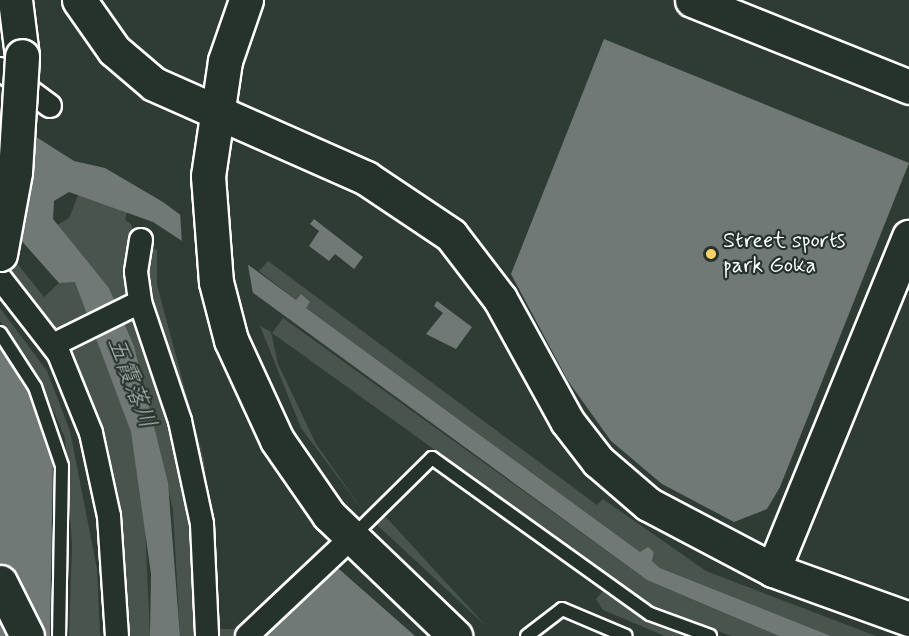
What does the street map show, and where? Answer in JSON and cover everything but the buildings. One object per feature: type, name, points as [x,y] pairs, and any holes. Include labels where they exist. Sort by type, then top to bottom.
[{"type":"main road","points":[[0,180],[15,0]]},
{"type":"main road","points":[[79,0],[128,64],[213,114],[366,177],[451,235],[500,299],[545,385],[598,461],[657,509],[773,570],[909,619]]},
{"type":"main road","points":[[246,0],[213,114],[209,212],[216,282],[239,362],[277,440],[329,515],[455,636]]},
{"type":"main road","points":[[692,0],[909,87]]},
{"type":"main road","points":[[0,254],[15,172],[11,62]]},
{"type":"main road","points":[[773,570],[909,237]]},
{"type":"main road","points":[[0,582],[27,636]]},
{"type":"street","points":[[11,62],[50,106]]},
{"type":"street","points":[[141,240],[136,272],[140,302],[180,421],[202,524],[207,636]]},
{"type":"street","points":[[0,278],[53,345],[87,423],[109,516],[117,636]]},
{"type":"street","points":[[53,345],[140,302]]},
{"type":"street","points":[[247,636],[352,537]]},
{"type":"lane","points":[[0,333],[35,387],[62,466],[59,636]]},
{"type":"lane","points":[[352,537],[432,458],[650,614],[710,636]]},
{"type":"lane","points":[[526,636],[562,609],[626,636]]},
{"type":"shaded area","points":[[79,193],[127,212],[125,220],[132,225],[128,298],[177,460],[192,546],[195,636],[180,636],[173,510],[134,346],[109,288],[57,225],[69,218]]},
{"type":"shaded area","points":[[145,243],[157,250],[157,285],[204,460],[219,629],[244,629],[236,636],[214,636],[147,290]]},
{"type":"shaded area","points":[[11,256],[44,297],[59,283],[75,281],[109,365],[131,432],[144,502],[150,636],[126,636],[114,490],[64,331],[54,331],[8,275]]},
{"type":"shaded area","points":[[268,261],[597,505],[603,499],[706,571],[876,636],[831,636],[660,568],[652,561],[654,551],[640,552],[306,308],[301,294],[296,300],[259,271]]},
{"type":"shaded area","points":[[0,308],[47,371],[70,431],[97,569],[100,636],[69,636],[72,545],[65,438],[41,381],[0,321]]},
{"type":"shaded area","points":[[283,318],[647,580],[779,636],[731,636],[651,605],[272,333]]},
{"type":"shaded area","points":[[260,326],[271,332],[278,364],[316,444],[365,513],[301,428]]},
{"type":"shaded area","points":[[384,515],[487,627],[375,523]]},
{"type":"shaded area","points":[[603,591],[647,622],[684,636],[665,636],[603,610],[596,599]]},
{"type":"water","points":[[604,39],[909,163],[780,487],[767,509],[734,522],[662,484],[611,441],[568,381],[511,274]]},
{"type":"water","name":"五霞落川","points":[[0,114],[74,161],[105,168],[163,202],[296,300],[301,294],[310,302],[306,308],[640,552],[648,547],[654,552],[652,561],[660,568],[831,636],[779,636],[647,580],[182,241],[153,222],[69,192],[54,201],[53,219],[109,288],[134,346],[168,483],[180,636],[150,636],[151,574],[131,432],[75,282],[59,283],[19,238]]},
{"type":"water","points":[[314,219],[363,257],[354,269],[335,254],[329,261],[309,246],[319,231],[310,224]]},
{"type":"water","points":[[437,301],[472,327],[456,349],[426,334],[443,313],[434,306]]},
{"type":"water","points":[[0,344],[32,395],[53,458],[50,636],[0,636]]},
{"type":"water","points":[[334,567],[339,569],[415,636],[267,636]]},
{"type":"pier","points":[[180,211],[247,259],[254,300],[182,245]]},
{"type":"place","name":"Street sports park Goka","points":[[711,254]]}]
